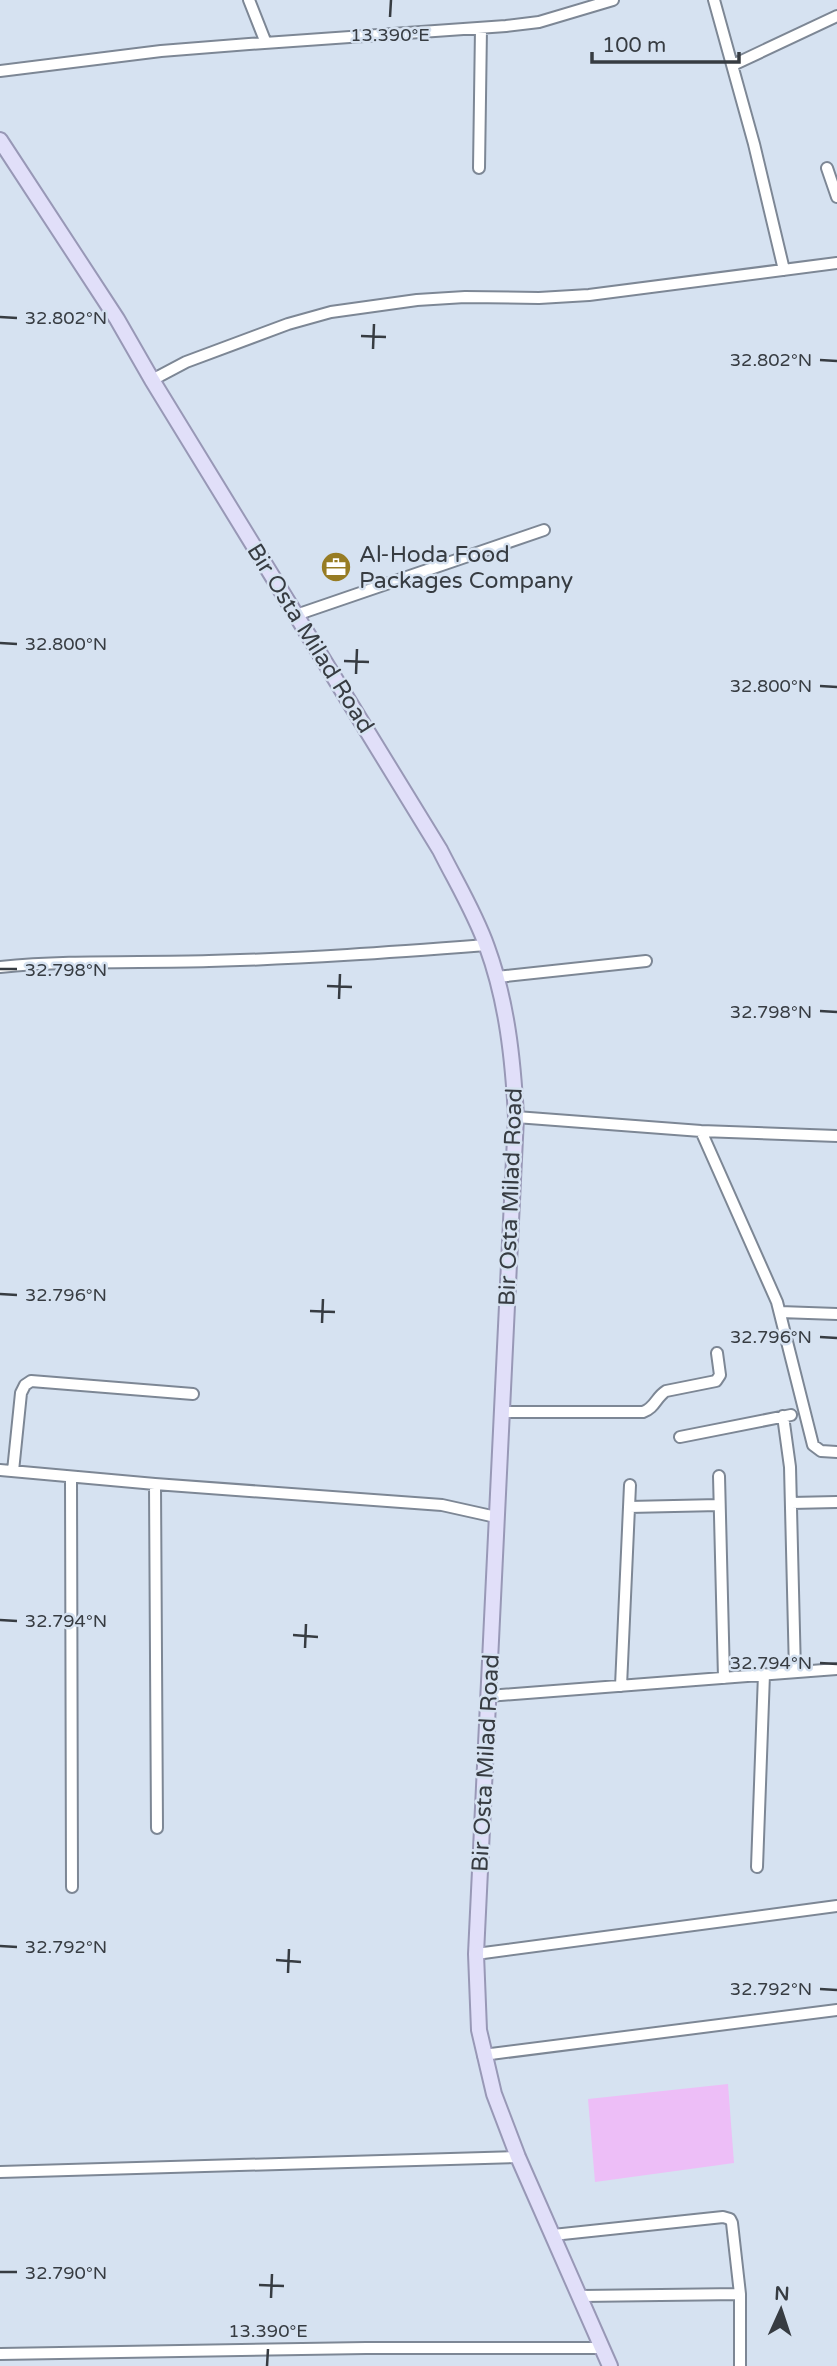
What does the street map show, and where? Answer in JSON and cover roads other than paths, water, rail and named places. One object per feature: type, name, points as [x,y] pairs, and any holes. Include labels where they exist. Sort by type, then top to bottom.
[{"type":"main road","name":"Bir Osta Milad Road","points":[[0,140],[117,319],[440,850],[486,945],[497,977],[511,1046],[516,1117],[475,1954],[476,2005],[483,2055],[494,2094],[518,2157],[610,2366]]},
{"type":"street","points":[[249,0],[266,43]]},
{"type":"street","points":[[0,71],[161,51],[539,22],[612,0]]},
{"type":"street","points":[[714,0],[784,270]]},
{"type":"street","points":[[733,65],[837,16]]},
{"type":"street","points":[[479,168],[481,28]]},
{"type":"street","points":[[827,168],[837,197]]},
{"type":"street","points":[[152,380],[186,362],[288,324],[331,312],[417,300],[589,295],[837,263]]},
{"type":"street","points":[[296,615],[544,530]]},
{"type":"street","points":[[0,967],[60,962],[148,963],[310,957],[486,945]]},
{"type":"street","points":[[497,977],[646,961]]},
{"type":"street","points":[[516,1117],[701,1131],[837,1136]]},
{"type":"street","points":[[701,1131],[752,1241],[780,1312],[812,1442],[818,1450],[837,1452]]},
{"type":"street","points":[[780,1312],[837,1314]]},
{"type":"street","points":[[501,1412],[643,1412],[653,1407],[660,1395],[666,1391],[716,1381],[720,1375],[716,1353]]},
{"type":"street","points":[[13,1471],[21,1393],[31,1381],[193,1394]]},
{"type":"street","points":[[680,1437],[787,1415],[795,1672]]},
{"type":"street","points":[[0,1471],[442,1505],[496,1517]]},
{"type":"street","points":[[71,1476],[72,1887]]},
{"type":"street","points":[[719,1476],[724,1678]]},
{"type":"street","points":[[155,1485],[157,1828]]},
{"type":"street","points":[[621,1686],[630,1485]]},
{"type":"street","points":[[791,1503],[837,1502]]},
{"type":"street","points":[[629,1507],[719,1505]]},
{"type":"street","points":[[488,1696],[837,1669]]},
{"type":"street","points":[[757,1867],[764,1674]]},
{"type":"street","points":[[475,1954],[837,1906]]},
{"type":"street","points":[[483,2055],[837,2010]]},
{"type":"street","points":[[0,2172],[518,2157]]},
{"type":"street","points":[[553,2235],[725,2217],[732,2223],[740,2294],[740,2366]]},
{"type":"street","points":[[581,2296],[740,2294]]},
{"type":"street","points":[[0,2354],[380,2348],[602,2348]]},
{"type":"place","name":"Al-Hoda Food Packages Company","points":[[336,567]]}]
